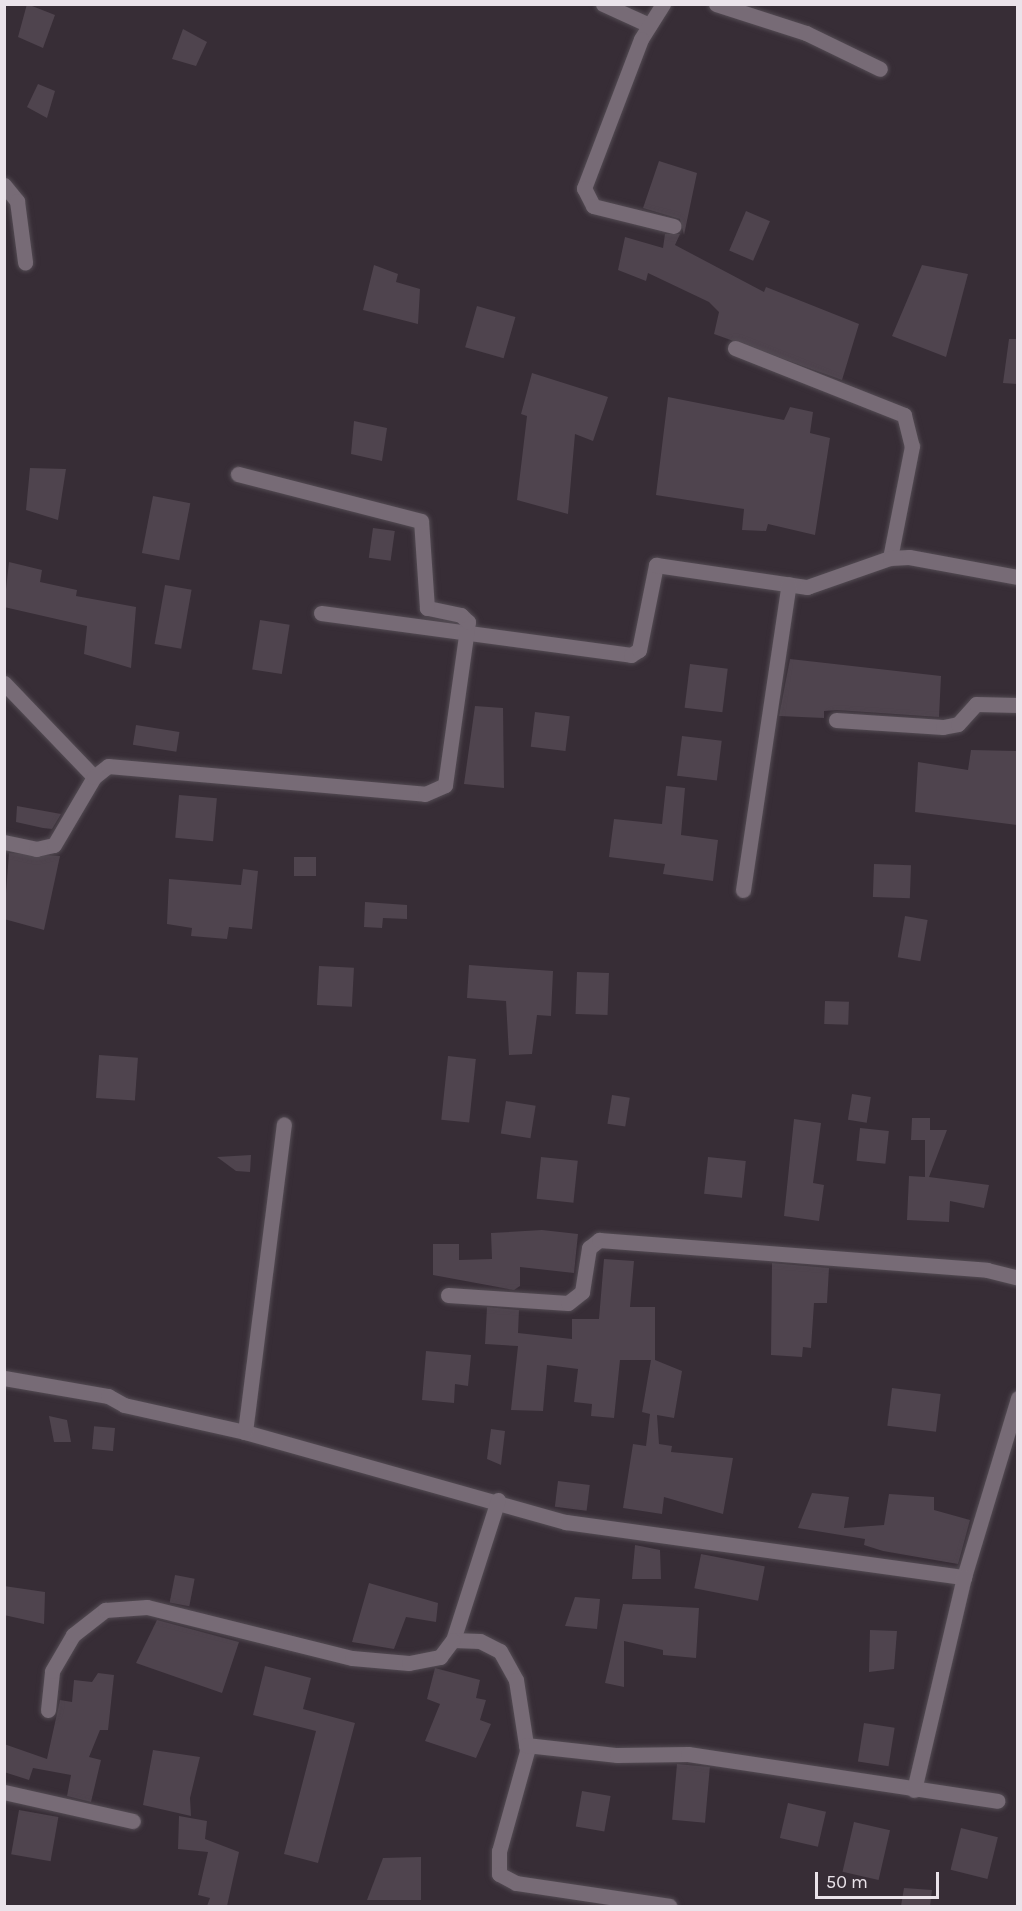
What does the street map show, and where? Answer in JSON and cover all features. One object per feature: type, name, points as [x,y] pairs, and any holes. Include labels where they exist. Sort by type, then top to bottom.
[{"type":"street","points":[[603,4],[649,25]]},
{"type":"street","points":[[663,4],[649,25],[592,154],[584,188],[592,206],[674,226]]},
{"type":"street","points":[[716,4],[806,33],[880,69]]},
{"type":"street","points":[[4,185],[17,201],[25,262]]},
{"type":"street","points":[[735,348],[904,415],[912,446],[890,558]]},
{"type":"street","points":[[4,842],[36,849],[54,845],[94,777],[108,766],[438,791],[448,777],[468,633],[461,615],[427,608],[424,528],[418,516],[238,474]]},
{"type":"street","points":[[321,613],[632,655],[639,650],[656,565],[812,586],[890,558],[1017,577]]},
{"type":"street","points":[[743,890],[789,584]]},
{"type":"street","points":[[4,683],[94,777]]},
{"type":"street","points":[[836,720],[943,727],[958,724],[976,704],[1017,705]]},
{"type":"street","points":[[245,1432],[284,1124]]},
{"type":"street","points":[[448,1295],[568,1304],[582,1292],[589,1248],[599,1240],[987,1270],[1017,1278]]},
{"type":"street","points":[[4,1378],[108,1396],[124,1406],[245,1432],[498,1500],[566,1522],[964,1577]]},
{"type":"street","points":[[914,1790],[964,1577],[1017,1398]]},
{"type":"street","points":[[48,1710],[51,1671],[73,1635],[105,1610],[147,1607],[352,1658],[428,1661],[448,1650],[453,1640],[498,1500]]},
{"type":"street","points":[[453,1640],[480,1641],[507,1657],[516,1680],[526,1745],[499,1851],[499,1874],[516,1883],[669,1906]]},
{"type":"street","points":[[526,1745],[616,1755],[688,1754],[998,1801]]},
{"type":"street","points":[[4,1792],[133,1821]]},
{"type":"building","points":[[27,4],[55,15],[43,48],[18,37]]},
{"type":"building","points":[[183,29],[207,42],[196,66],[172,59]]},
{"type":"building","points":[[38,84],[55,91],[47,118],[27,107]]},
{"type":"building","points":[[659,161],[697,173],[684,235],[680,219],[643,208]]},
{"type":"building","points":[[746,211],[770,221],[753,261],[729,251]]},
{"type":"building","points":[[665,234],[680,234],[675,245],[764,292],[766,287],[859,324],[842,380],[714,334],[719,312],[709,302],[648,273],[646,281],[618,270],[625,237],[663,248]]},
{"type":"building","points":[[374,265],[398,274],[396,282],[420,289],[418,324],[363,310]]},
{"type":"building","points":[[922,265],[968,274],[946,357],[892,336]]},
{"type":"building","points":[[477,306],[515,317],[504,358],[465,347]]},
{"type":"building","points":[[1009,339],[1017,339],[1017,384],[1003,383]]},
{"type":"building","points":[[532,373],[608,397],[593,441],[575,434],[568,514],[517,500],[527,416],[521,414]]},
{"type":"building","points":[[668,397],[784,420],[790,407],[813,412],[810,433],[830,438],[815,535],[768,524],[766,531],[742,530],[744,509],[656,495]]},
{"type":"building","points":[[354,421],[387,428],[382,461],[351,454]]},
{"type":"building","points":[[30,468],[66,469],[58,520],[26,510]]},
{"type":"building","points":[[153,496],[190,503],[179,560],[142,553]]},
{"type":"building","points":[[373,528],[395,531],[391,561],[369,558]]},
{"type":"building","points":[[9,562],[42,570],[40,582],[77,590],[76,596],[136,607],[131,668],[84,654],[87,626],[4,607]]},
{"type":"building","points":[[165,585],[192,590],[181,649],[155,644]]},
{"type":"building","points":[[260,620],[290,625],[282,674],[252,669]]},
{"type":"building","points":[[790,659],[941,676],[939,717],[837,710],[824,711],[824,718],[779,716]]},
{"type":"building","points":[[690,664],[728,669],[722,712],[685,708]]},
{"type":"building","points":[[475,706],[503,708],[504,788],[464,784]]},
{"type":"building","points":[[535,712],[570,716],[565,751],[531,747]]},
{"type":"building","points":[[136,725],[179,732],[176,752],[133,745]]},
{"type":"building","points":[[682,736],[722,741],[717,781],[677,776]]},
{"type":"building","points":[[971,750],[1017,751],[1017,825],[915,812],[918,762],[968,770]]},
{"type":"building","points":[[666,786],[685,788],[681,835],[718,840],[713,881],[663,874],[665,864],[609,857],[614,819],[662,824]]},
{"type":"building","points":[[179,795],[217,798],[213,841],[175,838]]},
{"type":"building","points":[[17,806],[61,814],[52,829],[43,828],[16,822]]},
{"type":"building","points":[[9,853],[60,856],[44,930],[4,919]]},
{"type":"building","points":[[294,857],[316,857],[316,876],[294,876]]},
{"type":"building","points":[[874,864],[911,865],[910,898],[873,897]]},
{"type":"building","points":[[243,869],[258,871],[252,929],[229,927],[227,939],[191,936],[192,928],[167,924],[169,879],[241,885]]},
{"type":"building","points":[[365,902],[407,905],[407,919],[383,918],[382,928],[364,927]]},
{"type":"building","points":[[905,916],[928,920],[920,961],[898,957]]},
{"type":"building","points":[[469,965],[553,971],[551,1016],[537,1015],[532,1054],[509,1055],[506,1001],[467,998]]},
{"type":"building","points":[[319,966],[354,968],[352,1007],[317,1005]]},
{"type":"building","points":[[577,972],[609,973],[608,1015],[576,1014]]},
{"type":"building","points":[[825,1001],[849,1002],[848,1025],[824,1024]]},
{"type":"building","points":[[99,1055],[138,1058],[135,1101],[96,1098]]},
{"type":"building","points":[[448,1056],[476,1059],[469,1123],[441,1120]]},
{"type":"building","points":[[852,1094],[871,1097],[867,1123],[848,1120]]},
{"type":"building","points":[[612,1095],[630,1098],[625,1126],[607,1124]]},
{"type":"building","points":[[506,1101],[536,1106],[530,1138],[501,1134]]},
{"type":"building","points":[[912,1118],[930,1118],[930,1130],[947,1130],[929,1177],[989,1185],[984,1208],[950,1201],[949,1222],[907,1220],[909,1176],[925,1177],[925,1140],[911,1140]]},
{"type":"building","points":[[794,1119],[821,1123],[813,1183],[824,1185],[819,1221],[784,1216]]},
{"type":"building","points":[[860,1128],[889,1131],[885,1164],[857,1161]]},
{"type":"building","points":[[251,1155],[250,1172],[236,1171],[217,1157]]},
{"type":"building","points":[[541,1157],[578,1161],[573,1203],[537,1199]]},
{"type":"building","points":[[708,1157],[746,1161],[742,1198],[704,1194]]},
{"type":"building","points":[[542,1230],[578,1234],[574,1273],[520,1267],[520,1286],[514,1290],[433,1275],[433,1244],[459,1244],[459,1260],[492,1259],[491,1233]]},
{"type":"building","points":[[604,1259],[634,1261],[630,1307],[655,1307],[655,1360],[682,1371],[674,1418],[657,1415],[659,1444],[672,1446],[671,1452],[733,1458],[723,1514],[664,1497],[662,1514],[623,1508],[633,1444],[646,1446],[650,1414],[642,1412],[651,1360],[620,1360],[614,1418],[591,1416],[592,1404],[574,1402],[578,1369],[547,1365],[543,1411],[511,1410],[518,1346],[485,1344],[487,1307],[519,1310],[518,1333],[572,1339],[572,1319],[599,1319]]},
{"type":"building","points":[[772,1263],[829,1268],[827,1303],[814,1303],[811,1348],[803,1347],[802,1357],[771,1355]]},
{"type":"building","points":[[426,1351],[471,1355],[468,1386],[455,1384],[454,1403],[422,1400]]},
{"type":"building","points":[[892,1388],[941,1394],[936,1432],[887,1426]]},
{"type":"building","points":[[49,1416],[67,1420],[71,1442],[54,1442]]},
{"type":"building","points":[[94,1426],[115,1428],[113,1451],[92,1449]]},
{"type":"building","points":[[491,1429],[505,1431],[501,1465],[487,1459]]},
{"type":"building","points":[[558,1481],[590,1485],[587,1511],[555,1507]]},
{"type":"building","points":[[812,1493],[849,1497],[844,1528],[884,1525],[889,1494],[934,1497],[934,1510],[970,1520],[958,1564],[883,1551],[864,1545],[865,1539],[798,1528]]},
{"type":"building","points":[[635,1545],[660,1550],[661,1579],[632,1579]]},
{"type":"building","points":[[701,1554],[765,1566],[758,1601],[694,1588]]},
{"type":"building","points":[[175,1575],[195,1579],[189,1606],[170,1602]]},
{"type":"building","points":[[369,1583],[438,1603],[436,1622],[406,1617],[394,1649],[352,1642]]},
{"type":"building","points":[[4,1586],[45,1592],[44,1624],[4,1615]]},
{"type":"building","points":[[575,1597],[600,1599],[597,1629],[565,1626]]},
{"type":"building","points":[[623,1604],[699,1608],[696,1658],[663,1655],[663,1650],[624,1641],[624,1687],[605,1683]]},
{"type":"building","points":[[157,1620],[239,1642],[222,1693],[136,1663]]},
{"type":"building","points":[[870,1630],[897,1631],[894,1669],[869,1672]]},
{"type":"building","points":[[265,1666],[311,1678],[303,1709],[355,1723],[318,1863],[284,1854],[316,1731],[253,1715]]},
{"type":"building","points":[[435,1668],[480,1680],[476,1698],[486,1700],[480,1720],[491,1724],[476,1758],[425,1741],[440,1704],[427,1699]]},
{"type":"building","points":[[98,1673],[114,1675],[108,1730],[100,1730],[89,1757],[101,1760],[91,1802],[67,1796],[71,1775],[33,1768],[29,1780],[4,1772],[4,1744],[47,1759],[60,1700],[72,1702],[74,1680],[92,1682]]},
{"type":"building","points":[[864,1723],[895,1728],[889,1766],[858,1762]]},
{"type":"building","points":[[153,1750],[200,1757],[190,1798],[191,1816],[143,1805]]},
{"type":"building","points":[[677,1764],[710,1767],[705,1823],[672,1820]]},
{"type":"building","points":[[582,1791],[611,1796],[604,1831],[576,1826]]},
{"type":"building","points":[[788,1803],[826,1812],[818,1847],[780,1838]]},
{"type":"building","points":[[19,1810],[58,1817],[51,1861],[11,1854]]},
{"type":"building","points":[[179,1816],[207,1821],[205,1839],[239,1852],[227,1906],[207,1906],[210,1898],[198,1895],[208,1852],[178,1849]]},
{"type":"building","points":[[854,1822],[890,1830],[879,1880],[843,1872]]},
{"type":"building","points":[[961,1828],[998,1837],[987,1879],[951,1870]]},
{"type":"building","points":[[421,1857],[421,1900],[367,1900],[383,1858]]},
{"type":"building","points":[[904,1888],[932,1890],[930,1906],[901,1906]]}]
